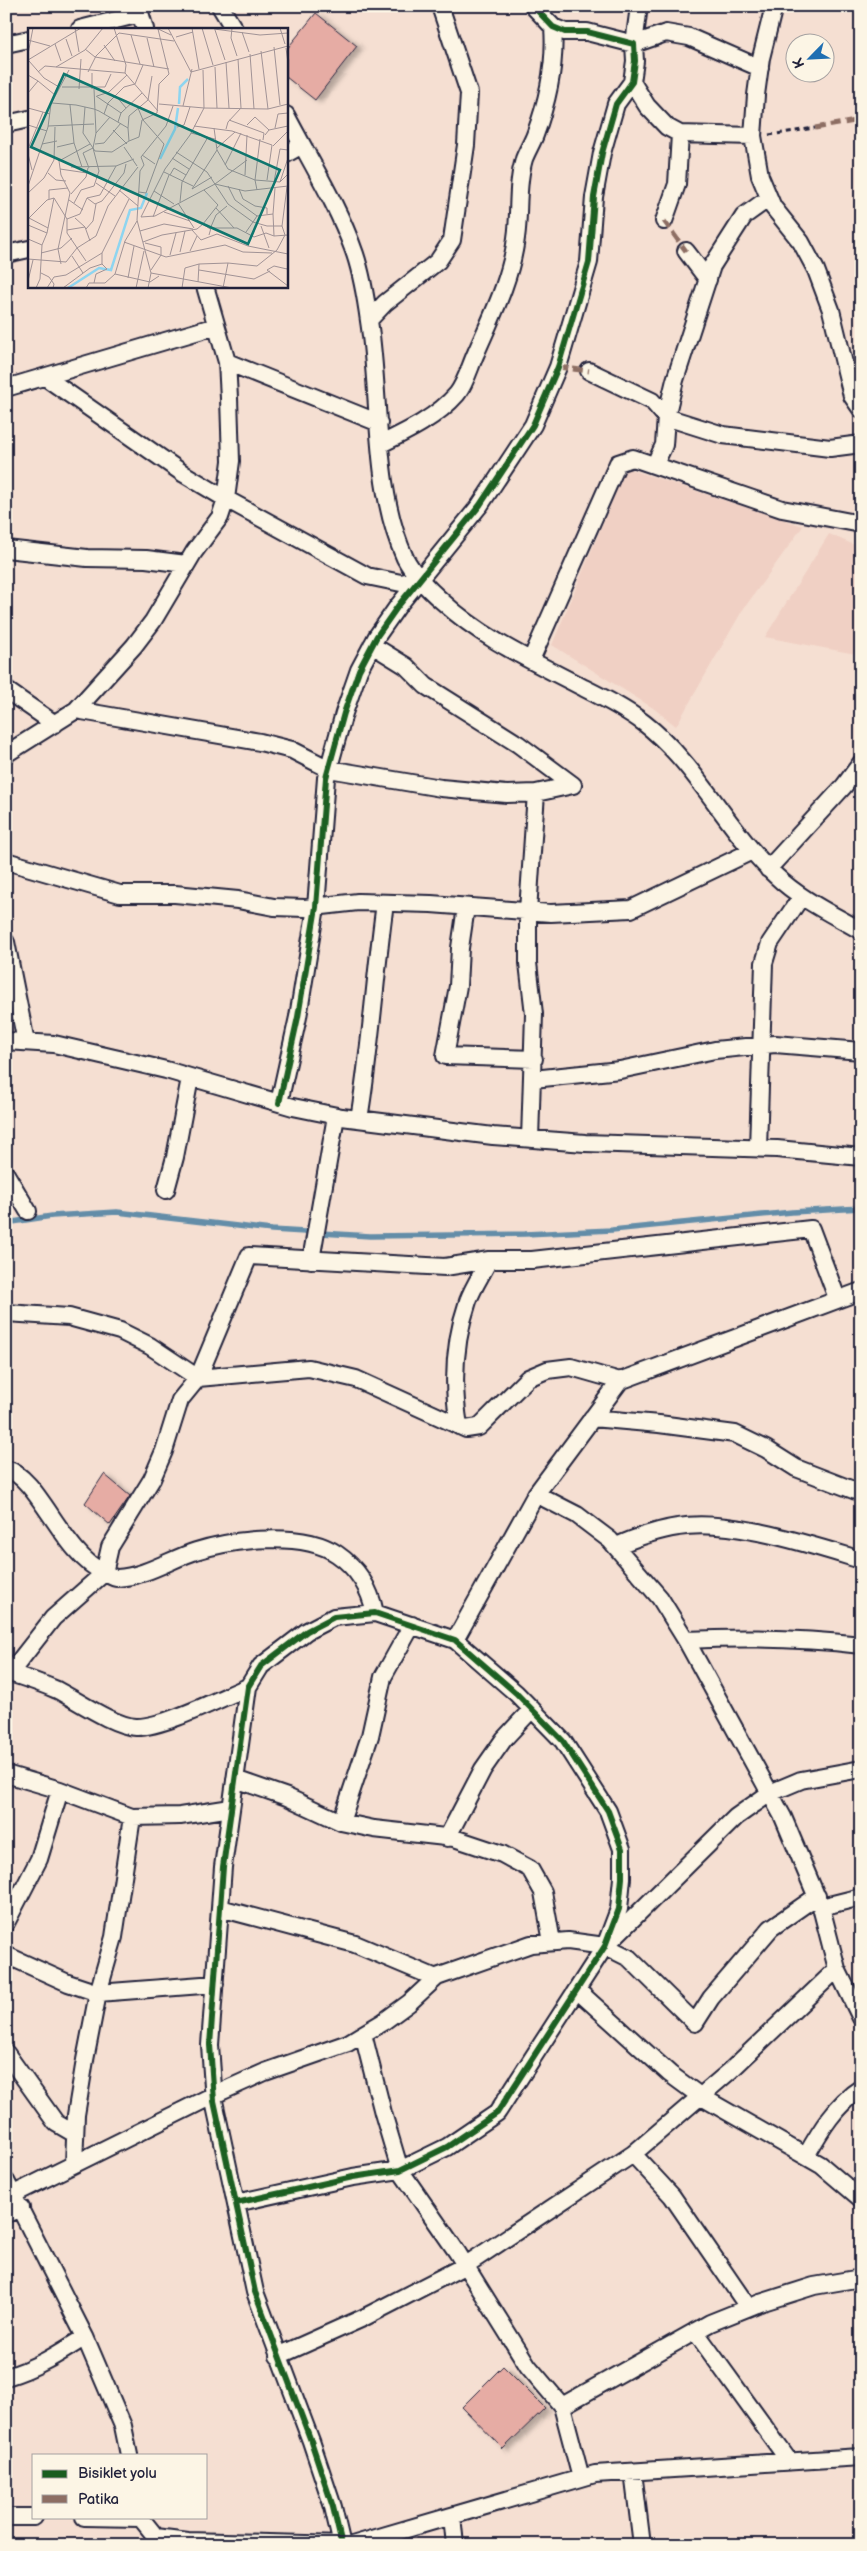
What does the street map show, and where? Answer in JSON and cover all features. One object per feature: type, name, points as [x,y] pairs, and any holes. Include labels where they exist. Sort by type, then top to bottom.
[{"type":"street","points":[[220,6],[233,28]]},
{"type":"street","points":[[369,320],[384,303],[438,261],[452,240],[466,146],[469,93],[440,6]]},
{"type":"street","points":[[533,6],[552,27],[565,32],[587,32],[634,44],[666,33],[690,37],[760,68]]},
{"type":"street","points":[[279,1103],[298,1017],[316,906],[329,769],[359,670],[372,645],[398,606],[480,505],[518,448],[533,425],[558,367],[589,262],[594,197],[602,153],[616,104],[632,82],[638,6]]},
{"type":"street","points":[[774,6],[760,68],[753,136],[760,176],[773,207],[801,242],[816,270],[831,310],[852,396],[861,409]]},
{"type":"street","points":[[85,28],[141,16]]},
{"type":"street","points":[[381,444],[442,410],[458,393],[494,314],[506,280],[516,238],[518,189],[524,158],[535,136],[551,80],[555,55],[552,27]]},
{"type":"street","points":[[6,44],[28,39]]},
{"type":"street","points":[[632,82],[647,106],[667,127],[680,134],[753,136]]},
{"type":"street","points":[[6,124],[28,118]]},
{"type":"street","points":[[288,119],[327,190],[356,255],[369,320],[386,488],[396,533],[406,560],[419,579],[458,616],[480,633],[606,700],[643,722],[670,747],[768,869],[802,897],[861,930]]},
{"type":"street","points":[[664,221],[677,184],[680,134]]},
{"type":"street","points":[[288,153],[302,145]]},
{"type":"street","points":[[654,464],[664,445],[666,416],[675,380],[712,266],[744,216],[769,198]]},
{"type":"street","points":[[6,254],[28,248]]},
{"type":"street","points":[[686,252],[708,280]]},
{"type":"street","points":[[6,754],[76,710],[134,646],[153,621],[186,564],[220,517],[226,499],[231,461],[227,362],[206,288]]},
{"type":"street","points":[[6,388],[216,326]]},
{"type":"street","points":[[227,362],[380,424]]},
{"type":"street","points":[[589,371],[652,401],[666,416],[722,435],[830,448],[861,444]]},
{"type":"street","points":[[45,377],[155,455],[226,499],[368,576],[401,583],[419,579]]},
{"type":"street","points":[[531,660],[618,463],[633,458],[654,464],[714,488],[782,509],[861,524]]},
{"type":"street","points":[[6,549],[87,558],[146,559],[186,564]]},
{"type":"street","points":[[76,710],[260,742],[292,750],[329,769],[441,788],[507,794],[536,793],[573,785],[518,744],[426,686],[406,666],[372,645]]},
{"type":"street","points":[[6,690],[55,724]]},
{"type":"street","points":[[768,869],[844,786],[861,762]]},
{"type":"street","points":[[530,1139],[534,1014],[528,963],[528,911],[536,793]]},
{"type":"street","points":[[6,861],[120,894],[175,894],[238,900],[274,907],[385,903],[551,913],[631,909],[752,851]]},
{"type":"street","points":[[758,1148],[763,1045],[764,963],[770,943],[802,897]]},
{"type":"street","points":[[359,1119],[368,1065],[372,1006],[385,903]]},
{"type":"street","points":[[466,907],[460,948],[458,986],[446,1056],[534,1059]]},
{"type":"street","points":[[6,942],[26,1042]]},
{"type":"street","points":[[6,1041],[54,1044],[190,1078],[279,1103],[336,1116],[530,1139],[758,1148],[861,1158]]},
{"type":"street","points":[[533,1079],[620,1070],[683,1055],[763,1045],[775,1044],[861,1051]]},
{"type":"street","points":[[166,1190],[175,1157],[190,1078]]},
{"type":"street","points":[[313,1253],[336,1116]]},
{"type":"street","points":[[6,1174],[28,1211]]},
{"type":"street","points":[[248,1687],[169,1719],[149,1726],[134,1727],[114,1720],[54,1689],[8,1673],[53,1618],[104,1573],[110,1547],[152,1478],[164,1451],[180,1400],[198,1378],[249,1256],[313,1253],[445,1267],[489,1260],[532,1260],[811,1229],[837,1298]]},
{"type":"street","points":[[459,1426],[454,1395],[459,1333],[468,1300],[489,1260]]},
{"type":"street","points":[[455,1640],[536,1494],[620,1381],[837,1298],[861,1291]]},
{"type":"street","points":[[6,1313],[69,1318],[120,1331],[150,1346],[198,1378],[309,1368],[356,1379],[466,1429],[479,1427],[528,1378],[547,1370],[571,1367],[620,1381]]},
{"type":"street","points":[[592,1418],[660,1424],[735,1434],[766,1449],[796,1468],[861,1492]]},
{"type":"street","points":[[6,1469],[13,1470],[31,1487],[76,1551],[97,1569],[116,1578],[136,1574],[197,1551],[245,1540],[294,1541],[336,1554],[358,1573],[371,1596],[375,1614]]},
{"type":"street","points":[[536,1494],[577,1515],[616,1546],[660,1598],[686,1640],[770,1793],[819,1902],[837,1969],[861,2018]]},
{"type":"street","points":[[616,1546],[678,1527],[708,1525],[794,1540],[861,1560]]},
{"type":"street","points":[[140,2518],[154,2541],[343,2545],[314,2450],[255,2292],[236,2203],[214,2095],[210,2045],[220,1908],[234,1779],[248,1687],[261,1666],[307,1632],[334,1617],[375,1614],[455,1640],[532,1709],[568,1748],[608,1811],[622,1849],[619,1909],[605,1946],[496,2113],[447,2148],[400,2170],[353,2177],[236,2203]]},
{"type":"street","points":[[341,1822],[370,1736],[383,1677],[412,1625]]},
{"type":"street","points":[[686,1640],[749,1636],[806,1639],[861,1645]]},
{"type":"street","points":[[447,1838],[483,1769],[504,1739],[532,1709]]},
{"type":"street","points":[[605,1946],[736,1817],[770,1793],[801,1780],[861,1769]]},
{"type":"street","points":[[6,1774],[60,1790],[132,1817],[180,1816],[231,1808]]},
{"type":"street","points":[[234,1779],[287,1797],[341,1822],[374,1829],[447,1838],[502,1854],[530,1869],[543,1892],[552,1942]]},
{"type":"street","points":[[6,1923],[39,1859],[60,1790]]},
{"type":"street","points":[[74,2164],[75,2134],[84,2069],[98,1993],[114,1937],[132,1817]]},
{"type":"street","points":[[129,2454],[123,2426],[85,2337],[12,2199],[74,2164],[214,2095],[265,2072],[348,2043],[409,2003],[436,1978],[465,1965],[531,1944],[568,1941],[605,1946],[629,1958],[695,2023],[711,1998],[771,1928],[819,1902],[861,1896]]},
{"type":"street","points":[[220,1908],[355,1944],[436,1978]]},
{"type":"street","points":[[6,1955],[68,1983],[98,1993],[215,1984]]},
{"type":"street","points":[[278,2356],[363,2318],[466,2265],[633,2154],[700,2096],[837,1969]]},
{"type":"street","points":[[577,1990],[670,2074],[700,2096],[806,2156],[858,2191]]},
{"type":"street","points":[[364,2034],[383,2113],[400,2170],[466,2265],[528,2366],[562,2406],[581,2478]]},
{"type":"street","points":[[6,2053],[56,2123],[75,2134]]},
{"type":"street","points":[[806,2156],[824,2124],[851,2094],[861,2088]]},
{"type":"street","points":[[633,2154],[672,2196],[748,2307]]},
{"type":"street","points":[[562,2406],[695,2331],[748,2307],[814,2286],[861,2278]]},
{"type":"street","points":[[695,2331],[789,2461]]},
{"type":"street","points":[[6,2377],[20,2373],[56,2355],[85,2337]]},
{"type":"street","points":[[352,2545],[595,2474],[861,2457]]},
{"type":"street","points":[[633,2472],[642,2545]]},
{"type":"street","points":[[452,2516],[455,2545]]},
{"type":"street","points":[[6,2517],[32,2517]]},
{"type":"path","points":[[753,136],[814,128]]},
{"type":"shaded area","points":[[626,468],[803,526],[742,611],[676,726],[653,708],[552,645]]},
{"type":"shaded area","points":[[829,534],[861,548],[861,655],[765,637]]},
{"type":"building","points":[[316,13],[357,46],[315,100],[288,79],[288,48]]},
{"type":"building","points":[[104,1474],[130,1496],[110,1525],[85,1503]]},
{"type":"building","points":[[503,2366],[545,2408],[503,2449],[462,2407]]},
{"type":"waterway","points":[[6,1223],[52,1216],[117,1212],[272,1230],[370,1236],[525,1234],[612,1230],[792,1212],[861,1208]]},
{"type":"marked path","points":[[815,128],[861,120]]},
{"type":"marked path","points":[[664,221],[686,251]]},
{"type":"marked path","points":[[558,367],[589,371]]},
{"type":"cycle path","points":[[279,1103],[298,1017],[316,907],[326,778],[344,713],[359,670],[377,636],[398,606],[480,505],[533,425],[558,367],[589,262],[594,197],[602,153],[616,104],[632,82],[635,61],[634,44],[587,32],[565,32],[553,27],[533,6]]},
{"type":"cycle path","points":[[236,2203],[353,2177],[400,2170],[447,2147],[497,2113],[605,1946],[619,1909],[622,1849],[608,1811],[563,1741],[516,1693],[455,1640],[375,1613],[334,1617],[307,1631],[261,1666],[248,1687],[223,1867],[210,2045],[214,2101],[255,2292],[311,2441],[333,2507],[342,2545]]}]
